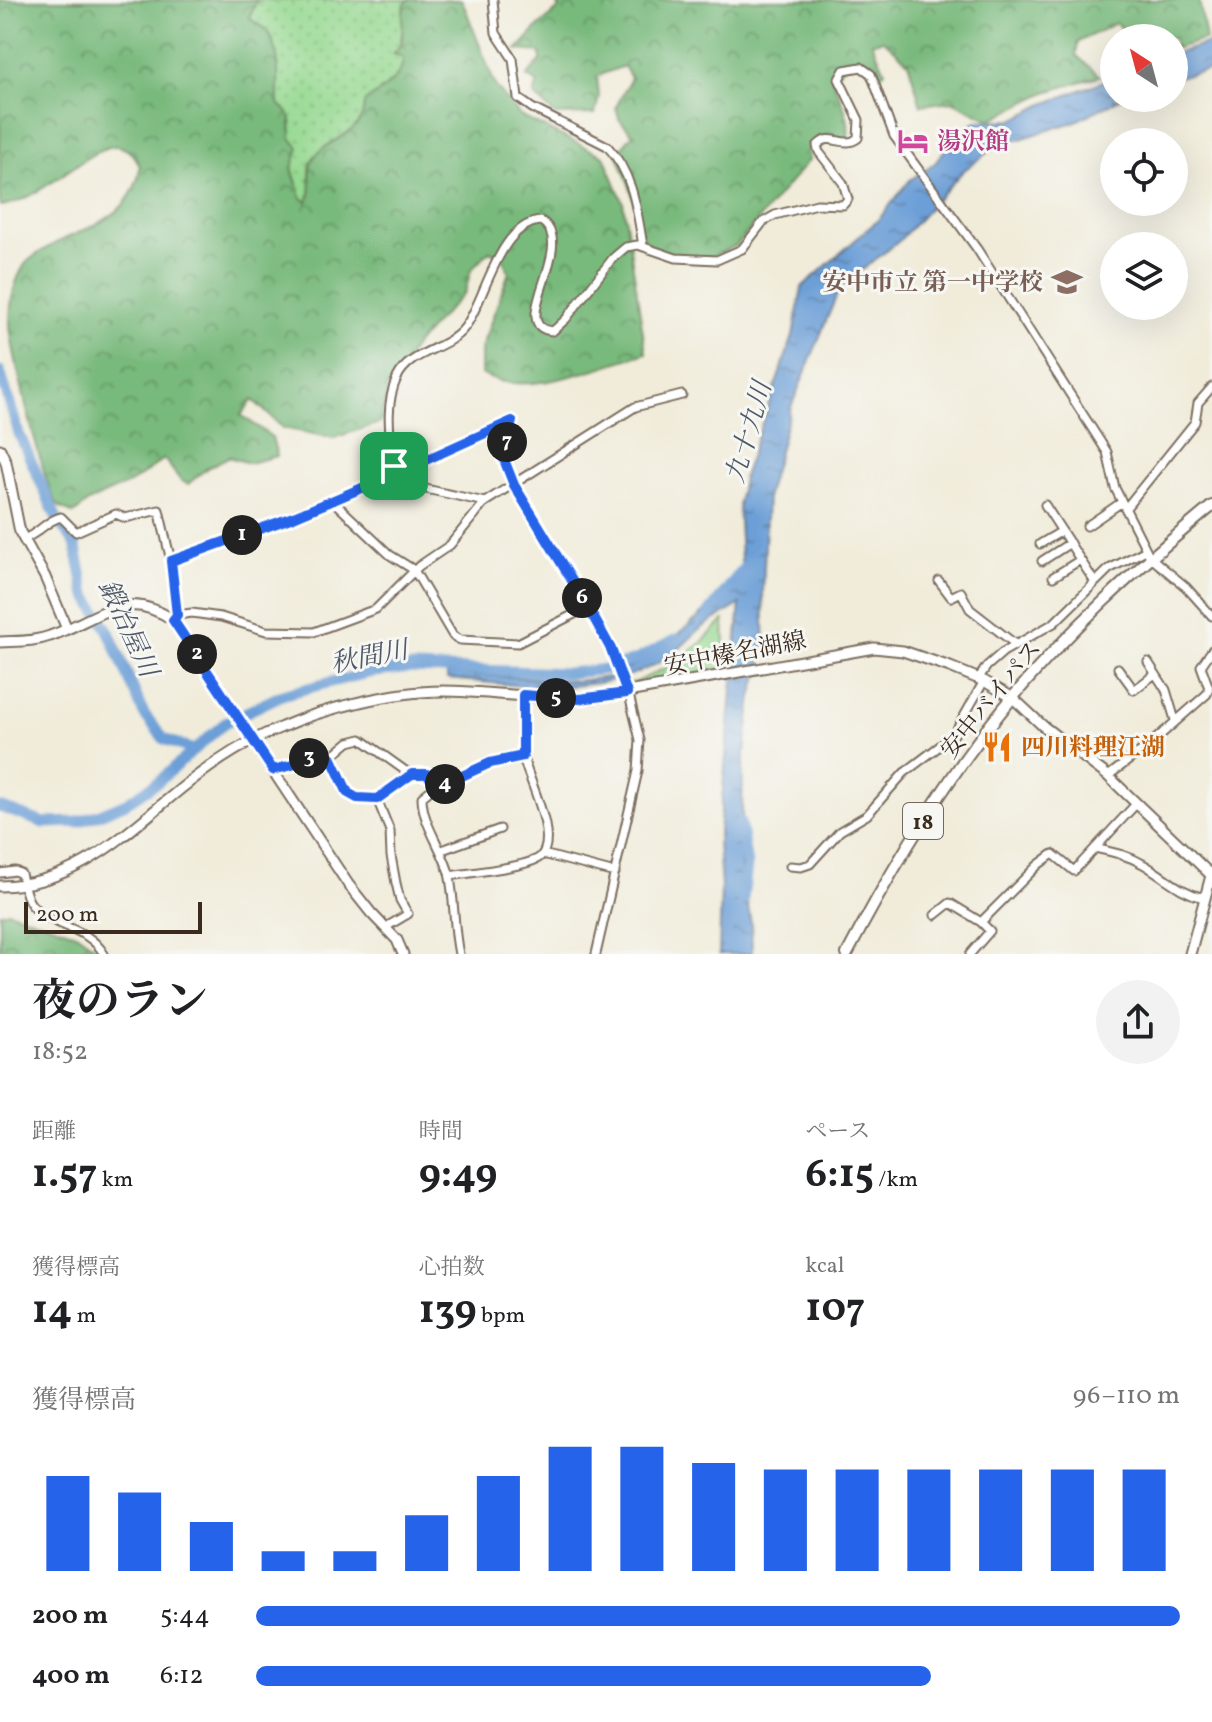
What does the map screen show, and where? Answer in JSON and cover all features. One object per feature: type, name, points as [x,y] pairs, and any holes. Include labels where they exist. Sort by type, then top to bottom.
[{"type":"highway","name":"安中バイパス","points":[[847,954],[886,879],[929,811],[1013,698],[1148,554],[1212,506]]},
{"type":"main road","points":[[0,449],[6,462],[23,539],[45,577],[67,629]]},
{"type":"main road","points":[[0,642],[40,639],[116,606],[139,605],[175,617],[348,884],[397,940],[403,954]]},
{"type":"main road","name":"安中榛名湖線","points":[[0,886],[24,885],[88,862],[210,766],[280,727],[311,717],[412,692],[454,691],[579,699],[625,688],[728,675],[863,649],[884,648],[912,654],[981,680],[1013,698],[1043,726],[1108,776],[1212,874]]},
{"type":"main road","points":[[1190,954],[1212,874]]},
{"type":"street","points":[[493,0],[496,33],[513,59],[518,98],[607,146],[616,154],[634,194],[643,246]]},
{"type":"street","points":[[394,482],[390,398],[399,374],[429,349],[465,328],[491,270],[511,240],[525,226],[541,221],[549,226],[553,237],[554,248],[535,311],[539,326],[544,331],[553,331],[619,252],[633,245],[676,258],[717,260],[742,249],[763,222],[775,215],[817,204],[843,205],[848,199],[846,190],[817,146],[823,139],[829,138],[853,142],[860,133],[859,120],[839,79],[848,67],[861,67],[871,74],[894,136],[976,248],[1110,457],[1115,488],[1148,554],[1186,587],[1212,616]]},
{"type":"street","points":[[1087,526],[1123,505],[1195,422],[1198,403],[1212,387]]},
{"type":"street","points":[[23,539],[52,519],[61,517],[76,532],[116,514],[125,518],[159,510],[171,561],[175,617],[192,613],[221,617],[266,631],[314,632],[376,609],[414,570],[450,545],[485,502],[606,423],[635,407],[682,395]]},
{"type":"street","points":[[394,466],[419,463],[512,421],[503,457],[514,485],[611,649],[638,724],[640,755],[596,954]]},
{"type":"street","points":[[171,561],[362,488],[394,482],[485,502]]},
{"type":"street","points":[[333,501],[390,555],[414,570],[453,636],[460,640],[518,643],[588,607]]},
{"type":"street","points":[[1045,505],[1094,581]]},
{"type":"street","points":[[1040,544],[1062,531]]},
{"type":"street","points":[[1042,561],[1070,543]]},
{"type":"street","points":[[790,866],[810,864],[840,831],[867,815],[904,773],[953,736],[966,717],[987,666],[1015,644],[1054,623],[1109,569],[1148,554]]},
{"type":"street","points":[[1053,577],[1080,560]]},
{"type":"street","points":[[939,581],[951,597],[961,592],[970,609],[1015,644]]},
{"type":"street","points":[[1108,776],[1207,694],[1209,688],[1201,666],[1212,650]]},
{"type":"street","points":[[1148,662],[1166,690],[1175,720]]},
{"type":"street","points":[[1118,668],[1134,690],[1155,674]]},
{"type":"street","points":[[450,876],[512,866],[539,859],[543,854],[546,825],[523,756],[523,695]]},
{"type":"street","points":[[331,757],[349,742],[361,739],[412,774],[427,774],[438,787]]},
{"type":"street","points":[[273,770],[300,763],[318,753],[331,757],[348,793],[357,798],[377,799],[412,774]]},
{"type":"street","points":[[459,954],[453,930],[450,876],[422,802],[426,792],[490,763],[523,756]]},
{"type":"street","points":[[377,799],[390,831],[396,883],[400,900],[408,914],[386,927]]},
{"type":"street","points":[[981,922],[1053,854],[1074,871],[1136,804]]},
{"type":"street","points":[[442,850],[500,829]]},
{"type":"street","points":[[1095,848],[1145,864],[1174,886],[1204,898]]},
{"type":"street","points":[[543,854],[615,873]]},
{"type":"street","points":[[0,873],[15,871],[21,874],[31,904],[40,913],[78,929],[102,951],[112,954]]},
{"type":"street","points":[[935,915],[950,903],[990,931],[970,954]]},
{"type":"green space","points":[[0,0],[257,0],[249,17],[264,28],[277,54],[278,104],[290,118],[291,138],[299,148],[292,168],[301,197],[307,202],[313,158],[360,121],[364,103],[390,84],[399,72],[403,57],[393,54],[402,45],[403,9],[408,0],[462,0],[496,87],[520,116],[604,156],[623,202],[646,353],[540,382],[519,384],[481,374],[481,349],[509,272],[501,256],[489,251],[471,270],[465,292],[417,343],[388,386],[380,423],[334,438],[283,428],[253,400],[241,415],[272,437],[277,456],[249,463],[228,457],[207,468],[188,484],[181,481],[164,459],[134,481],[88,502],[74,514],[64,509],[52,494],[45,474],[22,388],[10,324],[13,294],[17,279],[30,259],[106,219],[127,201],[138,176],[139,164],[127,150],[117,146],[107,148],[31,195],[0,206]]},
{"type":"green space","points":[[257,0],[408,0],[401,41],[394,54],[403,57],[400,71],[364,103],[360,121],[354,127],[313,158],[307,202],[301,197],[292,168],[299,148],[291,138],[290,118],[278,104],[277,54],[264,28],[249,17]]},
{"type":"green space","points":[[554,0],[1199,0],[1206,39],[1188,45],[1188,24],[1100,24],[1100,31],[1078,42],[1076,55],[1100,76],[1046,92],[990,120],[952,101],[921,105],[908,62],[884,40],[872,42],[885,71],[876,80],[864,64],[853,63],[839,71],[833,80],[847,117],[847,140],[842,143],[823,137],[814,140],[810,159],[736,246],[713,256],[689,258],[665,255],[648,247],[642,238],[631,190],[617,153],[633,134],[619,119],[616,107],[631,78],[624,66],[597,76],[599,97],[595,114],[555,115],[534,95],[538,83],[527,77],[541,60],[540,52],[517,50],[560,8]]},
{"type":"green space","points":[[724,620],[726,668],[627,687],[626,684],[637,682],[671,665],[701,643]]},
{"type":"green space","points":[[8,911],[76,933],[98,949],[96,954],[0,954],[0,913]]},
{"type":"water","points":[[1212,42],[1212,69],[1188,75],[1188,50]]},
{"type":"water","points":[[1100,82],[1100,109],[1074,122],[995,147],[963,171],[899,241],[840,287],[791,407],[767,495],[763,593],[765,651],[752,697],[743,769],[741,869],[751,923],[752,954],[719,954],[721,887],[718,843],[740,604],[703,627],[668,657],[637,673],[611,681],[529,686],[447,679],[447,673],[576,681],[610,677],[651,657],[699,617],[742,576],[738,503],[744,474],[793,336],[802,287],[879,219],[910,180],[935,163],[955,136],[977,121],[1013,120]]},
{"type":"waterway","name":"鍛冶屋川","points":[[0,371],[19,434],[58,521],[75,543],[85,592],[109,632],[144,714],[164,739],[193,750]]},
{"type":"waterway","name":"秋間川","points":[[708,614],[747,564]]},
{"type":"waterway","name":"秋間川","points":[[0,807],[44,823],[77,822],[100,814],[126,803],[158,782],[226,722],[282,695],[331,682],[373,672],[412,668],[569,673],[607,669],[638,659],[677,639]]},
{"type":"waterway","name":"九十九川","points":[[740,823],[747,865],[743,900]]},
{"type":"place","name":"湯沢館","points":[[913,141]]},
{"type":"place","name":"安中市立 第一中学校","points":[[1067,282]]},
{"type":"place","name":"四川料理江湖","points":[[997,747]]},
{"type":"route","points":[[512,421],[503,457],[514,485],[611,649],[627,693],[579,699],[523,695],[523,756],[490,763],[438,787],[427,774],[412,774],[377,799],[357,798],[348,793],[331,757],[318,753],[300,763],[273,770],[173,620],[177,615],[171,561],[296,516],[362,488],[394,482],[394,466],[419,463],[512,421]]}]
